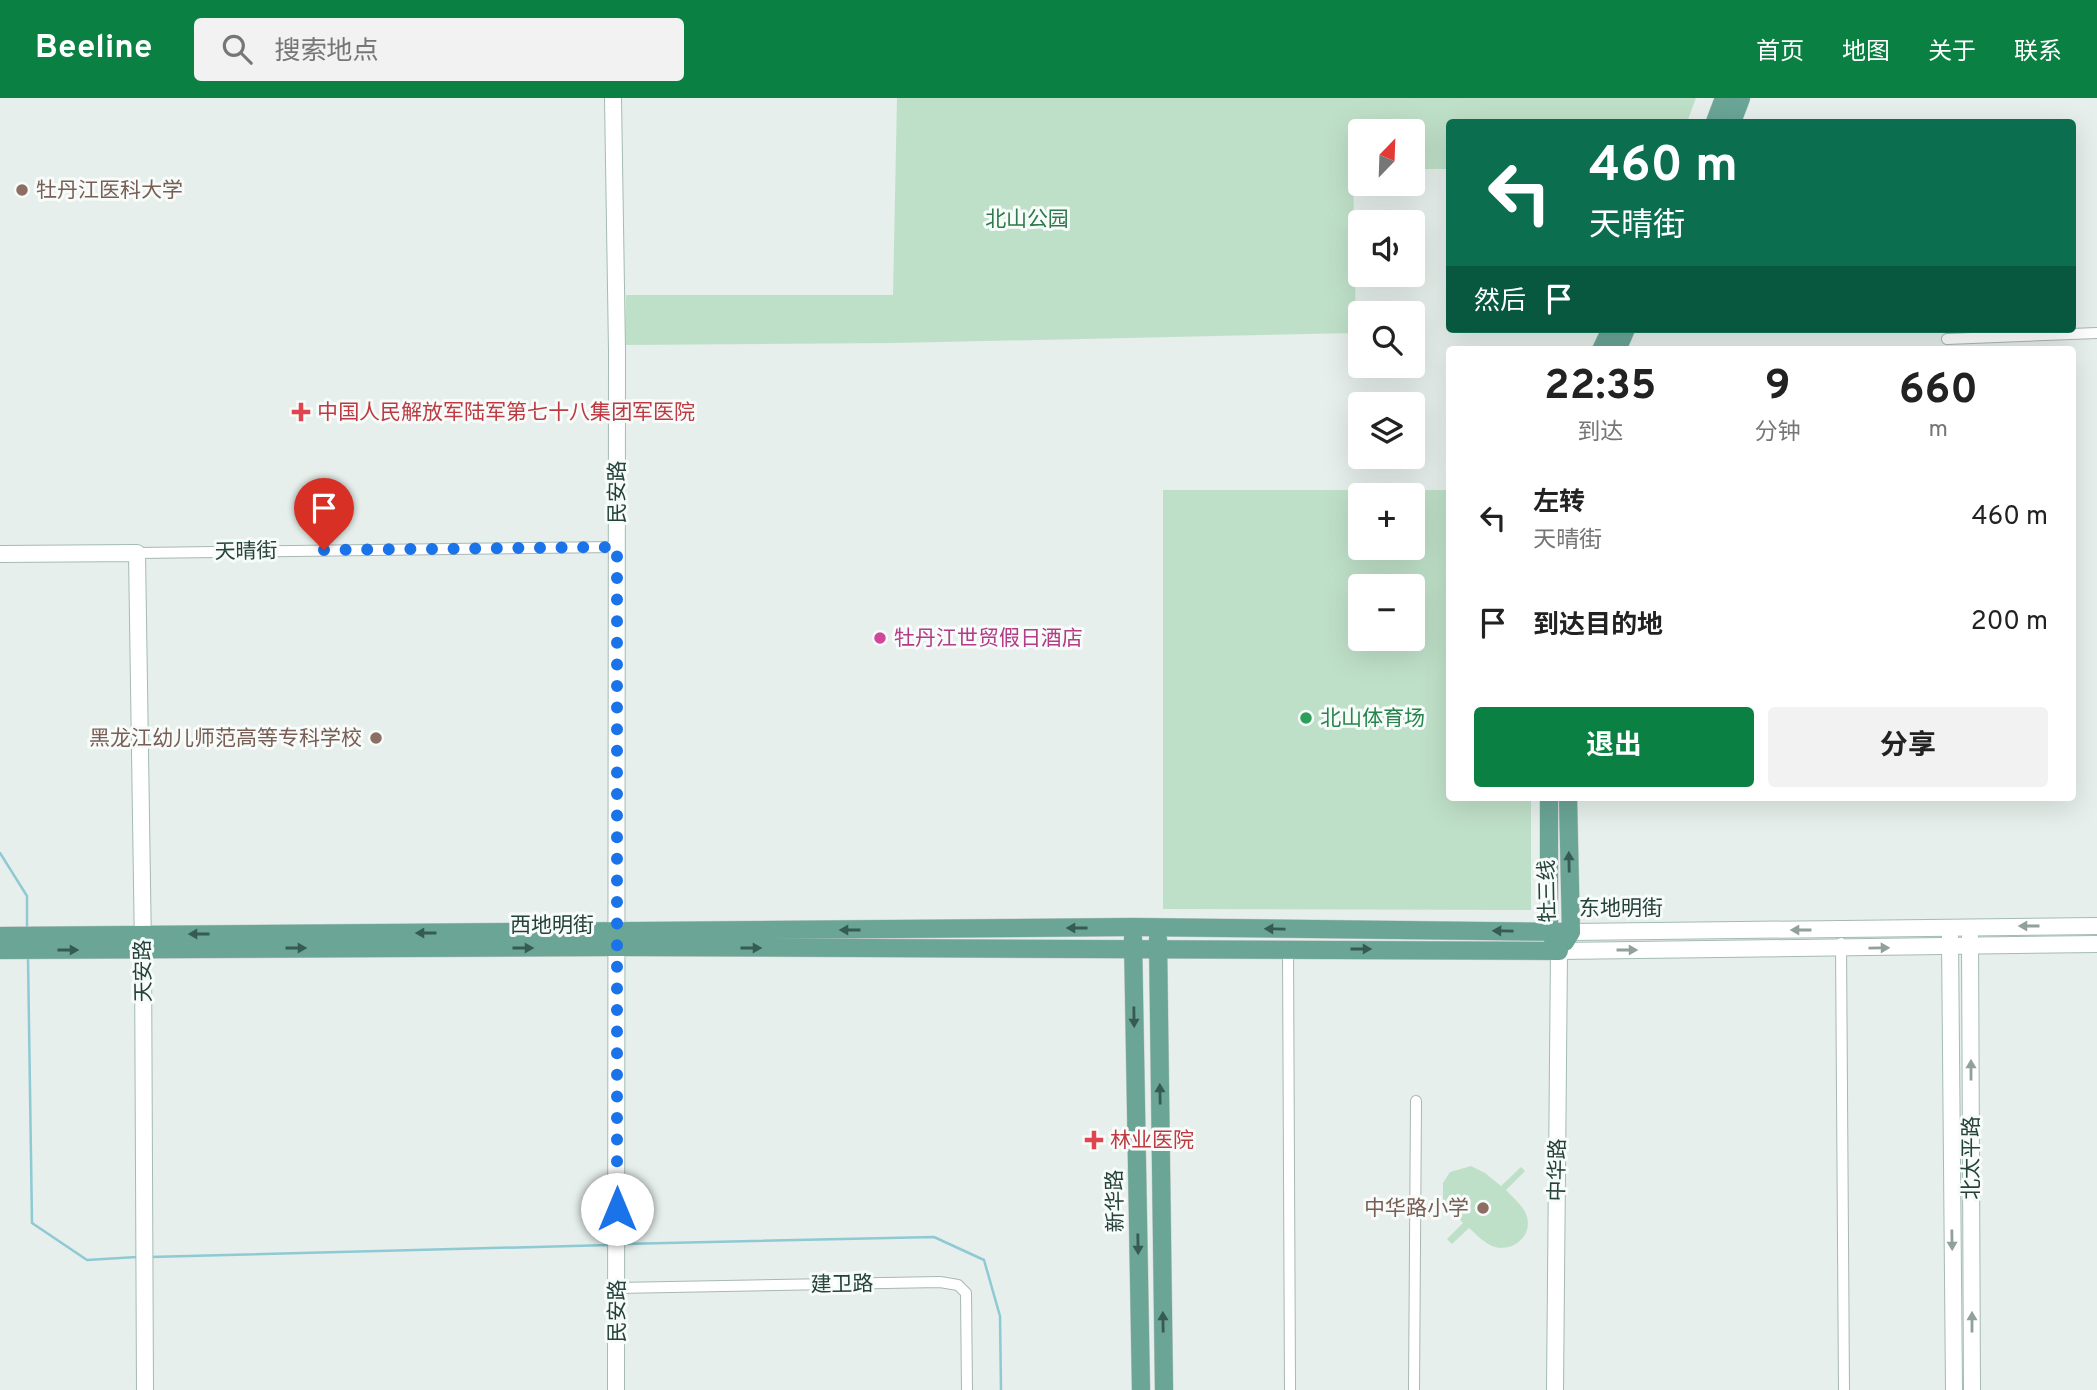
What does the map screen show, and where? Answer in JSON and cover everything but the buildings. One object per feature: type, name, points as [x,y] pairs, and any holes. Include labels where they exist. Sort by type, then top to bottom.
[{"type":"main road","points":[[1716,119],[1724,98]]},
{"type":"main road","points":[[1733,119],[1741,98]]},
{"type":"main road","name":"牡三线","points":[[1549,801],[1549,932],[1559,951],[1571,932],[1568,801]]},
{"type":"main road","points":[[1146,927],[1164,1390]]},
{"type":"main road","name":"西地明街","points":[[0,936],[143,942],[617,939],[1146,927]]},
{"type":"main road","name":"东地明街","points":[[1146,927],[1571,932]]},
{"type":"main road","name":"新华路","points":[[1141,1390],[1146,927]]},
{"type":"main road","name":"西地明街","points":[[617,939],[1146,948]]},
{"type":"main road","name":"西地明街","points":[[0,950],[143,942]]},
{"type":"main road","name":"东地明街","points":[[1146,948],[1559,951]]},
{"type":"street","name":"民安路","points":[[613,98],[617,547],[616,1390]]},
{"type":"street","points":[[1947,339],[2097,333]]},
{"type":"street","name":"天晴街","points":[[0,554],[617,547]]},
{"type":"street","name":"天安路","points":[[137,553],[143,942],[145,1390]]},
{"type":"street","name":"北太平路","points":[[1970,926],[1972,1390]]},
{"type":"street","name":"东地明街","points":[[1571,932],[2097,926]]},
{"type":"street","name":"北太平路","points":[[1950,927],[1954,1390]]},
{"type":"street","points":[[1841,930],[1844,1390]]},
{"type":"street","name":"东地明街","points":[[1559,951],[2097,944]]},
{"type":"street","points":[[1288,949],[1290,1390]]},
{"type":"street","name":"中华路","points":[[1555,1390],[1559,951]]},
{"type":"street","points":[[1414,1390],[1416,1101]]},
{"type":"street","name":"建卫路","points":[[617,1288],[940,1282],[958,1285],[966,1293],[967,1390]]},
{"type":"green space","name":"北山公园","points":[[897,98],[1696,98],[1688,119],[1446,119],[1446,169],[1425,169],[1425,119],[1348,119],[1348,196],[1353,196],[1354,210],[1348,210],[1348,287],[1355,287],[1355,301],[1348,301],[1348,333],[895,343],[625,345],[626,295],[893,295]]},
{"type":"green space","name":"北山体育场","points":[[1163,490],[1348,490],[1348,560],[1425,560],[1425,490],[1446,490],[1446,801],[1531,801],[1531,910],[1163,909]]},
{"type":"green space","points":[[1471,1166],[1501,1186],[1521,1167],[1525,1171],[1506,1190],[1522,1207],[1527,1219],[1525,1234],[1514,1245],[1498,1248],[1490,1245],[1469,1228],[1452,1244],[1447,1239],[1463,1223],[1443,1199],[1443,1183],[1450,1172]]},
{"type":"waterway","points":[[0,853],[27,896],[27,929]]},
{"type":"waterway","points":[[28,957],[32,1223],[87,1260],[137,1257]]},
{"type":"waterway","points":[[623,1244],[934,1237],[984,1260],[1000,1316],[1001,1390]]},
{"type":"waterway","points":[[150,1257],[609,1245]]},
{"type":"place","name":"牡丹江医科大学","points":[[22,190]]},
{"type":"place","name":"中国人民解放军陆军第七十八集团军医院","points":[[301,412]]},
{"type":"place","name":"牡丹江世贸假日酒店","points":[[880,638]]},
{"type":"place","name":"北山体育场","points":[[1306,718]]},
{"type":"place","name":"黑龙江幼儿师范高等专科学校","points":[[376,738]]},
{"type":"place","name":"林业医院","points":[[1094,1140]]},
{"type":"place","name":"中华路小学","points":[[1483,1208]]},
{"type":"route","points":[[324,550],[617,547],[617,1209]]}]
